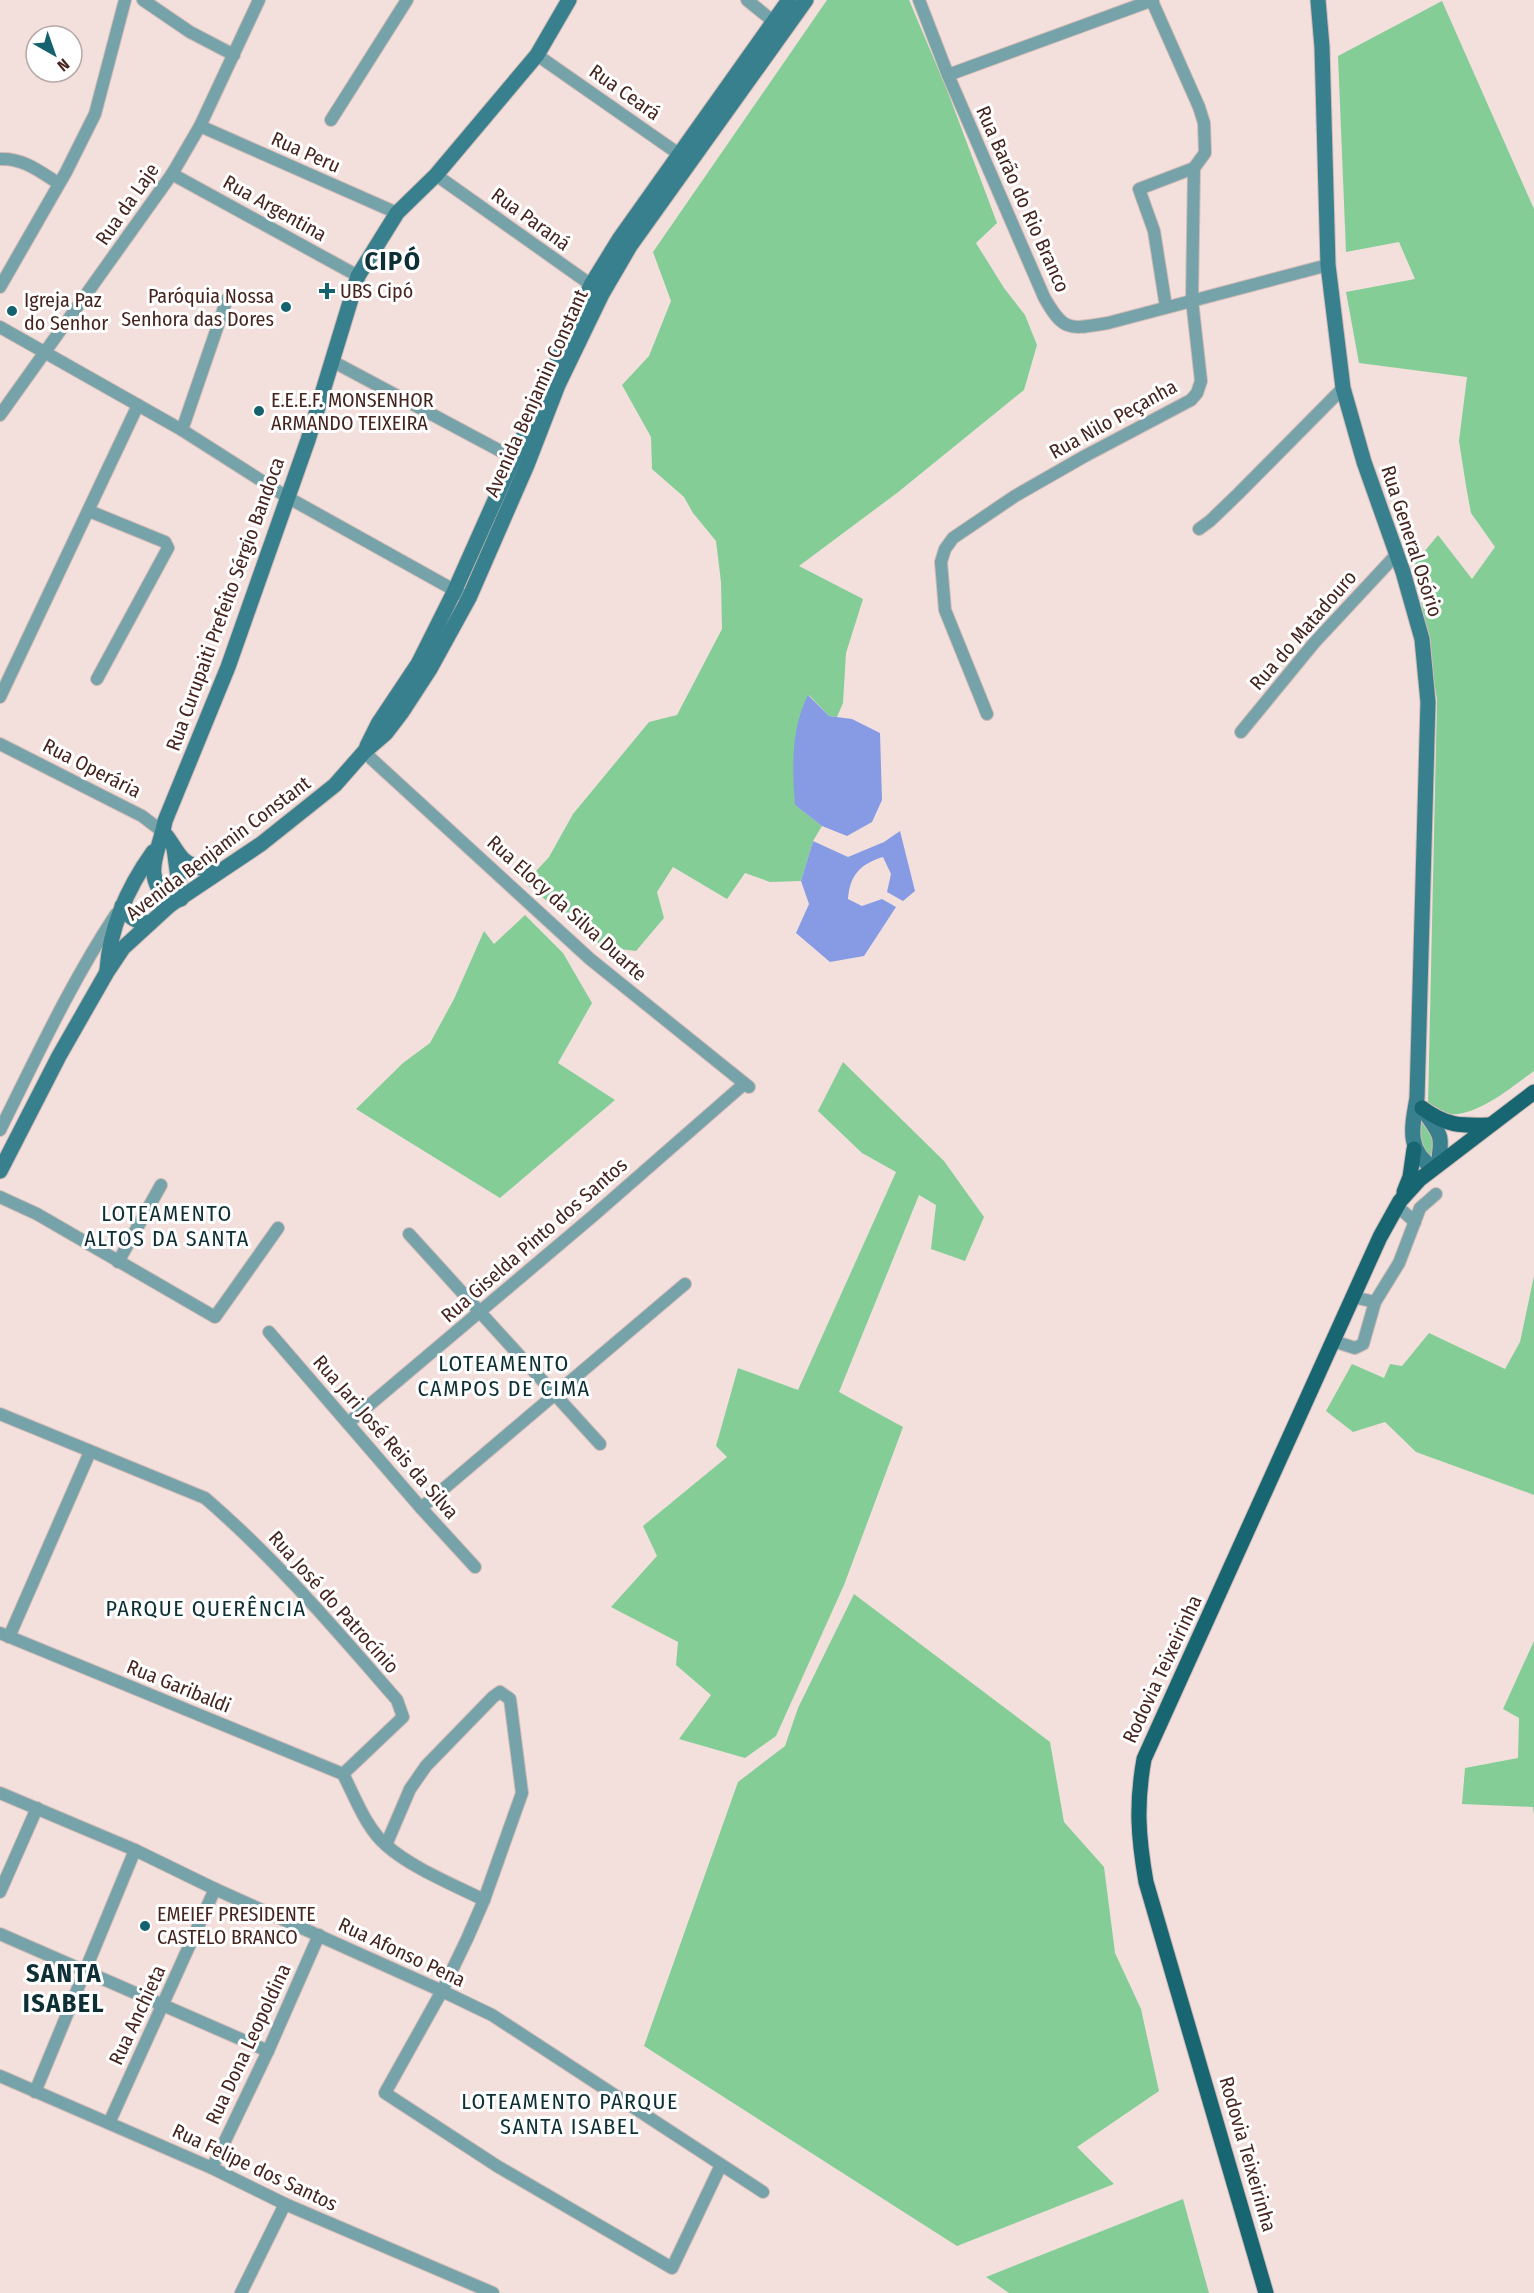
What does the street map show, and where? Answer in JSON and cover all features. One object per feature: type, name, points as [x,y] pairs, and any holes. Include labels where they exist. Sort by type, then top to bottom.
[{"type":"main road","name":"Rodovia Teixeirinha","points":[[1266,2293],[1146,1882],[1139,1838],[1138,1792],[1144,1759],[1155,1730],[1197,1643],[1380,1237],[1398,1203],[1420,1179],[1534,1092]]},
{"type":"main road","points":[[1419,1103],[1447,1123],[1460,1126],[1489,1125]]},
{"type":"main road","points":[[1398,1203],[1410,1177],[1414,1149]]},
{"type":"street","points":[[0,287],[66,171],[95,114],[125,0]]},
{"type":"street","points":[[143,0],[190,32],[234,55]]},
{"type":"street","name":"Rua da Laje","points":[[0,415],[172,174],[200,126],[259,0]]},
{"type":"street","points":[[332,120],[408,0]]},
{"type":"street","name":"Rua Curupaiti Prefeito Sérgio Bandoca","points":[[157,847],[165,821],[228,667],[308,440],[358,276],[397,213],[436,175],[537,55],[569,0]]},
{"type":"street","points":[[747,0],[779,26]]},
{"type":"street","name":"Avenida Benjamin Constant","points":[[779,26],[789,0]]},
{"type":"street","name":"Avenida Benjamin Constant","points":[[364,752],[378,724],[418,664],[558,385],[597,290],[630,246],[686,159],[779,26],[806,0]]},
{"type":"street","name":"Rua Barão do Rio Branco","points":[[919,0],[948,75],[1044,297],[1056,318],[1072,327],[1108,323],[1328,265]]},
{"type":"street","points":[[948,75],[1153,0]]},
{"type":"street","name":"Rua Nilo Peçanha","points":[[987,714],[945,610],[941,562],[945,549],[953,538],[1015,496],[1191,400],[1197,393],[1201,381],[1192,300],[1194,168],[1205,153],[1204,123],[1153,0]]},
{"type":"street","name":"Rua General Osório","points":[[1318,0],[1322,47],[1328,265],[1343,388],[1364,462],[1403,572],[1422,639],[1428,702],[1419,1103],[1414,1116],[1414,1149]]},
{"type":"street","name":"Rua Ceará","points":[[537,55],[686,159]]},
{"type":"street","name":"Rua Peru","points":[[200,126],[397,213]]},
{"type":"street","points":[[0,159],[24,162],[58,183]]},
{"type":"street","points":[[1166,307],[1154,231],[1139,189],[1194,168]]},
{"type":"street","name":"Rua Argentina","points":[[172,174],[358,276]]},
{"type":"street","name":"Rua Paraná","points":[[436,175],[597,290]]},
{"type":"street","points":[[182,430],[227,299]]},
{"type":"street","points":[[0,327],[182,430],[287,497],[454,592],[469,598]]},
{"type":"street","points":[[332,361],[520,461]]},
{"type":"street","points":[[1198,529],[1210,521],[1238,494],[1343,388]]},
{"type":"street","points":[[0,697],[138,405]]},
{"type":"street","name":"Avenida Benjamin Constant","points":[[0,1172],[58,1056],[123,948],[176,902],[299,816],[335,786],[364,752],[386,733],[402,712],[430,669],[469,598],[520,461]]},
{"type":"street","points":[[89,511],[165,542],[168,548],[97,679]]},
{"type":"street","name":"Rua do Matadouro","points":[[1241,732],[1314,643],[1396,555]]},
{"type":"street","name":"Rua Operária","points":[[0,744],[142,816],[163,832]]},
{"type":"street","name":"Rua Elocy da Silva Duarte","points":[[364,752],[590,959],[747,1085]]},
{"type":"street","points":[[163,832],[183,860],[198,867],[219,871]]},
{"type":"street","points":[[173,845],[176,902]]},
{"type":"street","points":[[157,847],[152,867],[158,888],[176,902]]},
{"type":"street","points":[[107,972],[108,954],[122,906],[139,873],[157,847]]},
{"type":"street","points":[[122,906],[130,918],[150,923]]},
{"type":"street","name":"Avenida Benjamin Constant","points":[[0,1130],[97,944],[122,906]]},
{"type":"street","name":"Rua Giselda Pinto dos Santos","points":[[348,1423],[747,1085]]},
{"type":"street","points":[[1414,1149],[1423,1162],[1436,1166],[1442,1143],[1440,1135],[1419,1103]]},
{"type":"street","points":[[118,1262],[161,1185]]},
{"type":"street","points":[[1333,1341],[1355,1348],[1363,1344],[1375,1302],[1399,1263],[1420,1208],[1436,1194]]},
{"type":"street","points":[[0,1197],[37,1214],[215,1317],[278,1228]]},
{"type":"street","points":[[1398,1203],[1415,1222]]},
{"type":"street","points":[[409,1234],[600,1444]]},
{"type":"street","points":[[420,1508],[685,1284]]},
{"type":"street","points":[[1353,1297],[1375,1302]]},
{"type":"street","name":"Rua Jari José Reis da Silva","points":[[269,1332],[420,1508],[475,1567]]},
{"type":"street","name":"Rua José do Patrocínio","points":[[0,1414],[205,1498],[288,1576],[397,1700],[404,1717],[343,1773]]},
{"type":"street","points":[[4,1635],[90,1452]]},
{"type":"street","name":"Rua Garibaldi","points":[[4,1635],[343,1773]]},
{"type":"street","points":[[386,1845],[410,1789],[426,1766],[493,1697],[500,1692],[510,1699],[522,1793],[484,1900],[442,1991],[386,2093],[497,2166],[672,2268],[721,2164]]},
{"type":"street","points":[[343,1773],[368,1822],[386,1845],[418,1866],[484,1900]]},
{"type":"street","name":"Rua Afonso Pena","points":[[0,1793],[135,1850],[215,1889],[492,2015],[763,2192]]},
{"type":"street","points":[[0,1892],[37,1808]]},
{"type":"street","points":[[35,2092],[135,1850]]},
{"type":"street","name":"Rua Anchieta","points":[[109,2123],[215,1889]]},
{"type":"street","points":[[0,1934],[268,2051]]},
{"type":"street","name":"Rua Dona Leopoldina","points":[[212,2168],[268,2051],[319,1935]]},
{"type":"street","name":"Rua Felipe dos Santos","points":[[0,2076],[212,2168],[285,2204],[473,2289],[494,2293]]},
{"type":"street","points":[[241,2293],[285,2204]]},
{"type":"green space","points":[[827,0],[909,0],[947,90],[997,223],[976,243],[1004,288],[1025,315],[1037,345],[1024,390],[897,493],[799,566],[863,599],[846,653],[843,703],[837,717],[829,716],[809,695],[800,719],[796,748],[795,805],[822,826],[813,841],[801,881],[770,882],[745,873],[727,899],[673,867],[657,892],[664,918],[636,951],[603,947],[525,883],[549,857],[573,814],[649,722],[677,715],[722,629],[721,582],[716,541],[693,513],[684,497],[652,469],[651,437],[622,385],[649,356],[671,301],[653,252]]},
{"type":"green space","points":[[1442,1],[1534,209],[1534,1071],[1477,1109],[1452,1114],[1438,1111],[1428,1105],[1437,700],[1415,563],[1438,535],[1472,579],[1495,547],[1471,513],[1466,486],[1459,441],[1467,377],[1359,363],[1346,292],[1415,279],[1399,242],[1346,252],[1338,56]]},
{"type":"green space","points":[[525,915],[563,953],[592,1003],[558,1063],[615,1100],[500,1198],[356,1109],[403,1063],[430,1043],[454,999],[484,931],[494,944]]},
{"type":"green space","points":[[843,1062],[944,1161],[984,1217],[965,1261],[931,1249],[936,1205],[919,1195],[839,1392],[903,1427],[844,1585],[776,1736],[745,1758],[679,1739],[711,1695],[676,1665],[678,1642],[611,1607],[657,1556],[643,1526],[727,1457],[716,1446],[738,1368],[798,1390],[896,1172],[862,1153],[818,1111]]},
{"type":"green space","points":[[1421,1116],[1433,1135],[1434,1146],[1430,1157],[1421,1137]]},
{"type":"green space","points":[[1534,1276],[1534,1495],[1416,1452],[1385,1422],[1353,1432],[1326,1411],[1352,1364],[1384,1378],[1390,1364],[1402,1366],[1429,1333],[1505,1369],[1520,1342]]},
{"type":"green space","points":[[854,1594],[1050,1742],[1064,1822],[1104,1867],[1115,1953],[1141,2009],[1159,2091],[1077,2147],[1114,2184],[957,2246],[644,2046],[738,1782],[785,1746],[798,1708]]},
{"type":"green space","points":[[1534,1641],[1534,1815],[1533,1807],[1462,1804],[1465,1768],[1518,1758],[1519,1718],[1503,1709]]},
{"type":"green space","points":[[1183,2199],[1209,2293],[1009,2293],[986,2277]]},
{"type":"water","points":[[808,695],[829,716],[852,719],[880,733],[882,800],[872,822],[847,836],[822,826],[795,805],[794,749],[798,721]]},
{"type":"water","points":[[900,831],[915,891],[903,901],[887,892],[891,874],[883,857],[862,867],[851,883],[848,899],[862,906],[882,899],[896,907],[864,956],[830,962],[796,933],[809,904],[801,881],[813,841],[848,857],[884,842]]},
{"type":"place","name":"UBS Cipó","points":[[327,291]]},
{"type":"place","name":"Paróquia Nossa Senhora das Dores","points":[[286,307]]},
{"type":"place","name":"Igreja Paz do Senhor","points":[[12,311]]},
{"type":"place","name":"E.E.E.F. MONSENHOR ARMANDO TEIXEIRA","points":[[259,411]]},
{"type":"place","name":"EMEIEF PRESIDENTE CASTELO BRANCO","points":[[145,1926]]},
{"type":"district","name":"CIPÓ","points":[[393,261]]},
{"type":"district","name":"LOTEAMENTO ALTOS DA SANTA","points":[[167,1226]]},
{"type":"district","name":"LOTEAMENTO CAMPOS DE CIMA","points":[[504,1376]]},
{"type":"district","name":"PARQUE QUERÊNCIA","points":[[206,1608]]},
{"type":"district","name":"SANTA ISABEL","points":[[64,1988]]},
{"type":"district","name":"LOTEAMENTO PARQUE SANTA ISABEL","points":[[570,2114]]}]
